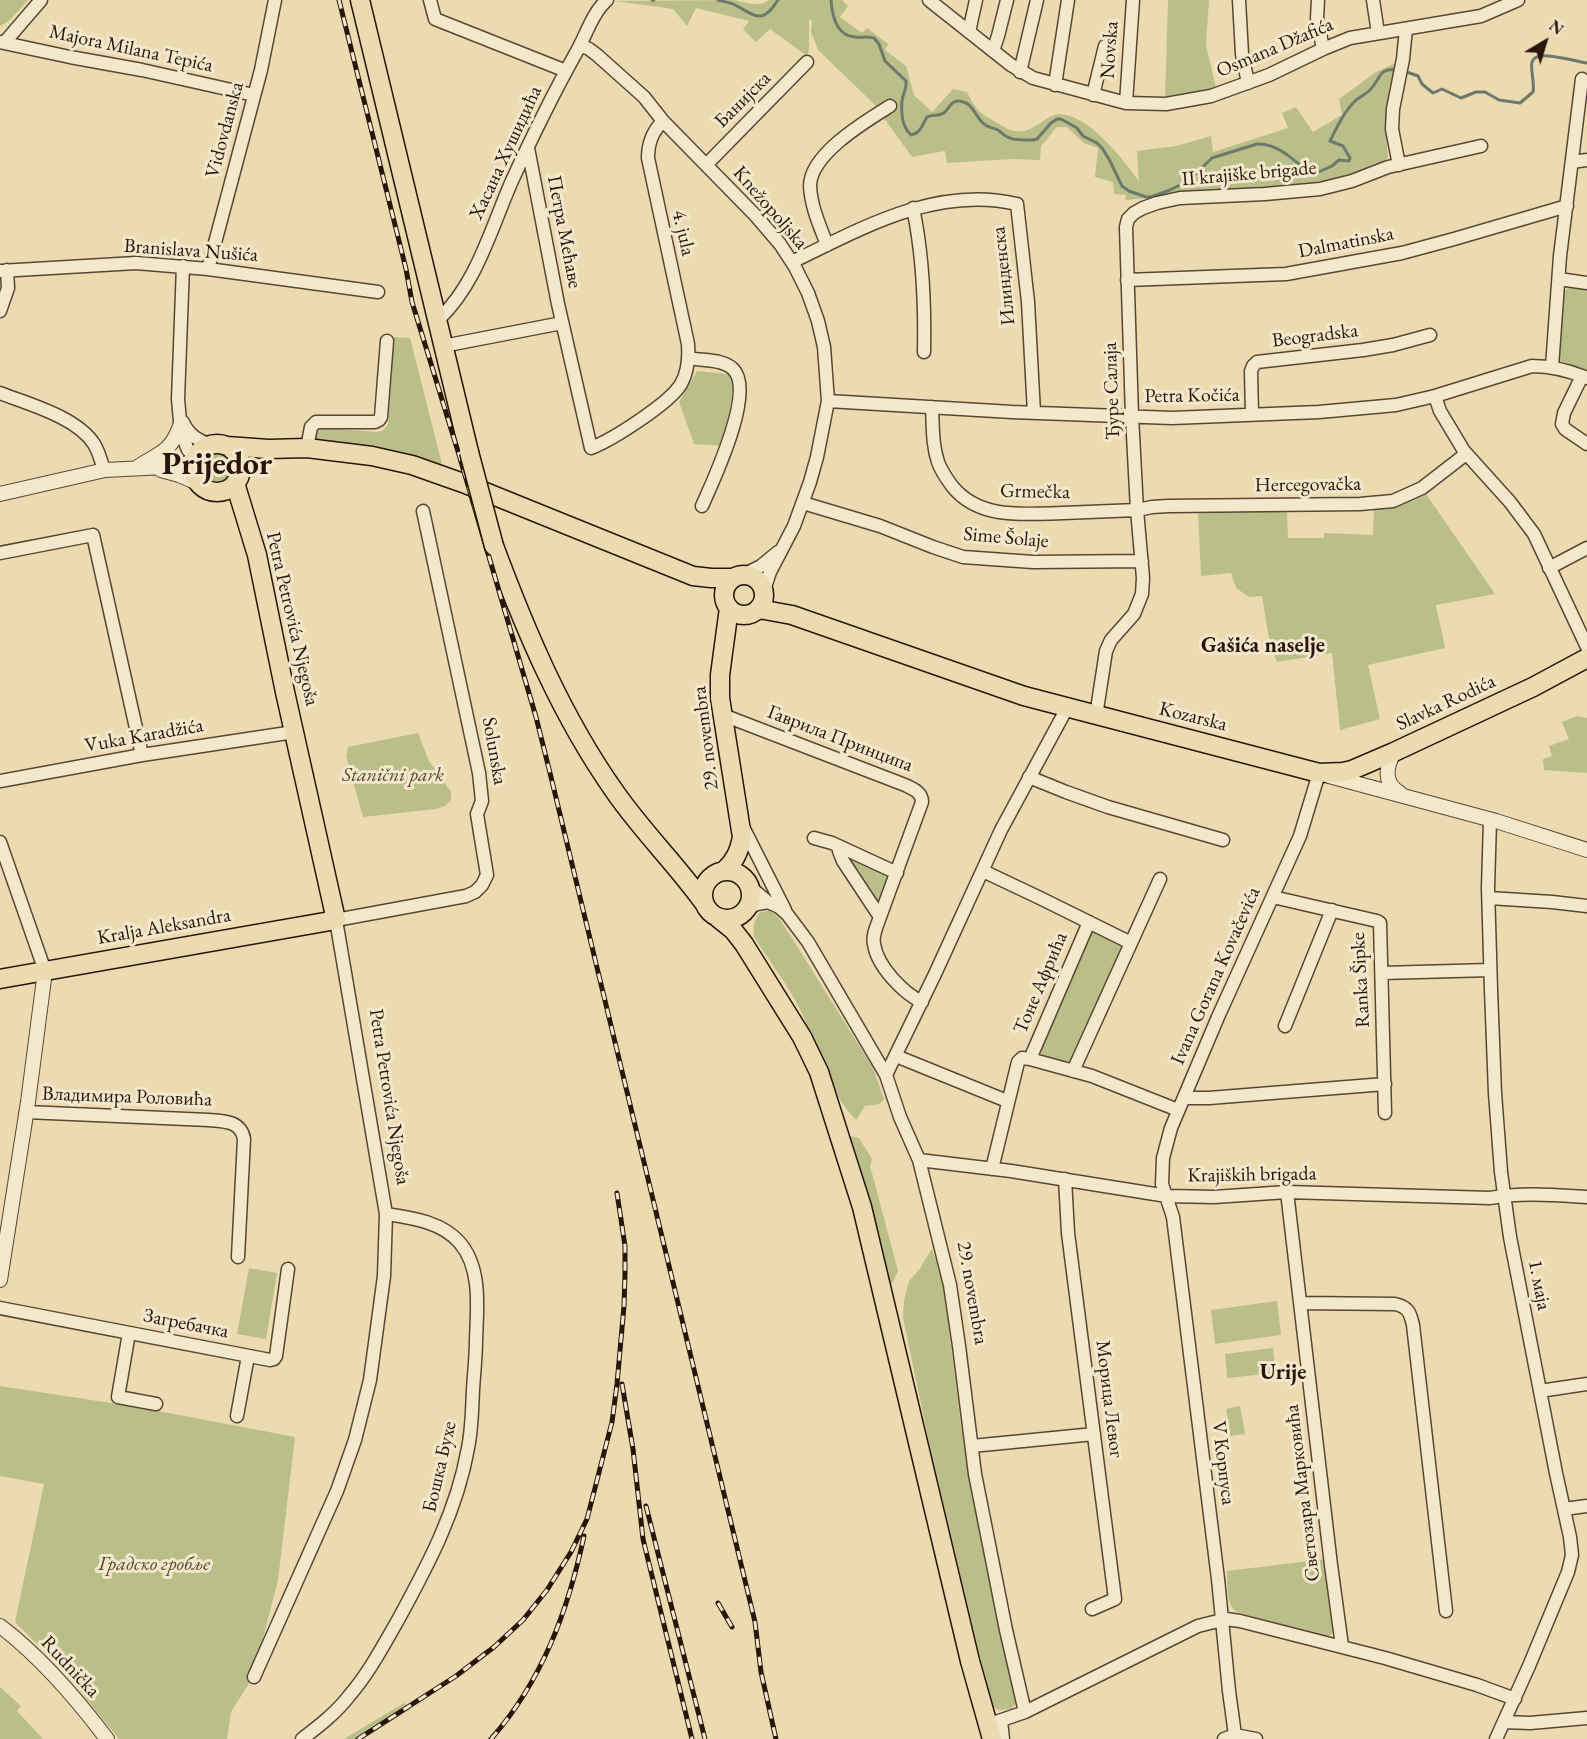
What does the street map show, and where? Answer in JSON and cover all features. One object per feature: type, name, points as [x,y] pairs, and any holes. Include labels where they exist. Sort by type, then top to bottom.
[{"type":"main road","points":[[360,0],[469,452],[494,546],[533,646],[591,756],[615,792],[711,914],[732,930],[744,944],[802,1037],[819,1072],[862,1208],[970,1660],[993,1728]]},
{"type":"main road","points":[[267,449],[254,456],[226,489],[207,488],[194,474],[195,459],[203,448],[218,446],[267,449],[307,448],[372,456],[412,465],[463,483],[693,576],[711,579],[738,576],[757,579],[761,584],[760,602],[725,646]]},
{"type":"main road","points":[[218,446],[236,453],[240,463],[238,477]]},
{"type":"main road","name":"Petra Petrovića Njegoša","points":[[238,477],[243,512],[257,555],[336,920]]},
{"type":"main road","name":"Petra Petrovića Njegoša","points":[[207,488],[243,512]]},
{"type":"main road","points":[[693,576],[740,615],[747,615],[760,602]]},
{"type":"main road","points":[[727,605],[725,589],[738,576]]},
{"type":"main road","name":"Kozarska","points":[[760,602],[1024,696],[1319,773]]},
{"type":"main road","name":"29. novembra","points":[[727,605],[720,698],[741,824],[740,849],[747,883]]},
{"type":"main road","name":"Slavka Rodića","points":[[1319,773],[1352,770],[1394,752],[1533,687],[1587,658]]},
{"type":"main road","points":[[704,903],[702,892],[705,885],[733,863],[740,849]]},
{"type":"main road","points":[[678,870],[696,876],[732,872],[739,874],[747,883],[751,894],[750,902],[744,912],[734,919],[718,918]]},
{"type":"main road","points":[[744,912],[744,944]]},
{"type":"main road","name":"Kralja Aleksandra","points":[[0,979],[336,920]]},
{"type":"street","points":[[2,42],[41,0]]},
{"type":"street","name":"Vidovdanska","points":[[208,269],[261,70],[275,0]]},
{"type":"street","points":[[430,0],[435,19],[566,71]]},
{"type":"street","name":"Хасана Хушидића","points":[[438,320],[452,306],[465,287],[528,148],[592,21],[606,0]]},
{"type":"street","name":"Osmana Džafića","points":[[929,0],[1020,72],[1033,78],[1126,103],[1166,104],[1211,96],[1248,83],[1350,38],[1480,16],[1518,0]]},
{"type":"street","points":[[969,32],[976,0]]},
{"type":"street","points":[[993,51],[1007,0]]},
{"type":"street","points":[[1020,72],[1037,0]]},
{"type":"street","points":[[1055,85],[1068,0]]},
{"type":"street","name":"Novska","points":[[1126,103],[1133,0]]},
{"type":"street","points":[[1239,0],[1242,54],[1248,83]]},
{"type":"street","points":[[1318,0],[1317,18],[1323,49]]},
{"type":"street","points":[[1374,0],[1378,33]]},
{"type":"street","points":[[1399,165],[1392,129],[1406,29]]},
{"type":"street","name":"Majora Milana Tepića","points":[[2,42],[254,95]]},
{"type":"street","name":"Knežopoljska","points":[[580,45],[597,55],[644,97],[663,121],[756,216],[792,262],[808,293],[818,321],[824,347],[828,401],[817,457],[794,526],[770,573],[760,602]]},
{"type":"street","points":[[1093,95],[1105,46]]},
{"type":"street","name":"Банијска","points":[[706,165],[807,62]]},
{"type":"street","points":[[1582,79],[1559,279],[1552,367],[1585,377],[1564,413],[1562,424],[1565,429],[1587,444]]},
{"type":"street","points":[[827,245],[815,215],[812,199],[810,184],[814,171],[830,149],[890,105]]},
{"type":"street","name":"4. jula","points":[[591,448],[606,442],[665,402],[682,383],[689,358],[688,344],[648,158],[651,138],[663,121]]},
{"type":"street","name":"II krajiške brigade","points":[[1128,219],[1143,208],[1180,198],[1265,195],[1320,189],[1352,181],[1388,167],[1481,146]]},
{"type":"street","name":"Петра Мећаве","points":[[528,148],[562,323],[591,448]]},
{"type":"street","points":[[1572,162],[1587,160]]},
{"type":"street","name":"Илинденска","points":[[792,262],[913,208],[970,199],[993,199],[1017,204],[1028,302],[1034,413]]},
{"type":"street","name":"Dalmatinska","points":[[1127,280],[1296,273],[1402,253],[1567,206]]},
{"type":"street","points":[[913,208],[925,308],[924,352]]},
{"type":"street","name":"Ђуре Салаја","points":[[1096,716],[1106,651],[1111,640],[1134,614],[1142,594],[1143,578],[1132,416],[1127,280],[1126,227],[1128,219]]},
{"type":"street","name":"Branislava Nušića","points":[[3,271],[136,263],[183,266],[378,292]]},
{"type":"street","points":[[0,494],[104,470],[178,466],[195,459],[188,450],[180,419],[178,399],[183,266]]},
{"type":"street","points":[[0,311],[8,288],[3,271]]},
{"type":"street","points":[[1559,279],[1587,283]]},
{"type":"street","points":[[443,346],[562,323]]},
{"type":"street","name":"Beogradska","points":[[1252,414],[1251,371],[1257,362],[1363,350],[1430,335]]},
{"type":"street","points":[[307,448],[312,427],[316,422],[375,423],[379,420],[387,341]]},
{"type":"street","points":[[689,358],[724,363],[736,372],[741,388],[729,441],[702,506]]},
{"type":"street","name":"Petra Kočića","points":[[828,401],[1034,413],[1172,417],[1319,412],[1396,405],[1435,396],[1532,366],[1552,367]]},
{"type":"street","points":[[0,393],[68,421],[81,429],[93,442],[104,470]]},
{"type":"street","points":[[1435,396],[1451,433],[1466,454],[1510,502],[1534,534],[1587,647]]},
{"type":"street","name":"Grmečka","points":[[932,407],[933,442],[938,464],[946,478],[970,502],[984,509],[1001,513],[1137,510]]},
{"type":"street","points":[[180,419],[188,432],[197,440],[218,446]]},
{"type":"street","points":[[143,468],[169,447],[180,419]]},
{"type":"street","name":"Hercegovačka","points":[[1137,510],[1168,506],[1360,504],[1393,501],[1422,488],[1466,454]]},
{"type":"street","points":[[143,468],[180,475],[207,488]]},
{"type":"street","name":"Sime Šolaje","points":[[803,503],[880,526],[963,556],[1033,562],[1142,561]]},
{"type":"street","name":"Solunska","points":[[336,920],[466,896],[475,892],[487,875],[477,814],[483,801],[480,773],[423,511]]},
{"type":"street","points":[[0,553],[93,536],[142,755]]},
{"type":"street","points":[[1549,568],[1587,548]]},
{"type":"street","points":[[738,576],[761,566],[781,550]]},
{"type":"street","points":[[886,1075],[1001,830],[1067,708]]},
{"type":"street","name":"Гаврила Принципа","points":[[723,715],[915,789],[921,795],[922,802],[874,934],[874,945],[877,954],[894,980],[907,993],[922,1002]]},
{"type":"street","name":"Vuka Karadžića","points":[[0,781],[142,755],[294,732]]},
{"type":"street","points":[[1394,752],[1388,765],[1388,780],[1395,790],[1405,795]]},
{"type":"street","name":"Kozarska","points":[[1319,773],[1405,795],[1587,850]]},
{"type":"street","name":"Ivana Gorana Kovačevića","points":[[1167,1196],[1162,1184],[1163,1158],[1171,1128],[1218,1017],[1300,836],[1319,773]]},
{"type":"street","points":[[1029,777],[1108,807],[1223,840]]},
{"type":"street","name":"1. маја","points":[[1490,820],[1490,969],[1495,1093],[1504,1195],[1510,1237],[1572,1546],[1571,1561],[1551,1614],[1496,1739]]},
{"type":"street","name":"29. novembra","points":[[741,824],[787,914],[808,942],[886,1075],[900,1117],[919,1160],[950,1285],[975,1474],[1025,1712]]},
{"type":"street","points":[[814,838],[840,847],[897,873]]},
{"type":"street","points":[[0,842],[45,971],[0,1280]]},
{"type":"street","points":[[840,847],[839,852],[843,861],[880,917]]},
{"type":"street","name":"Тоне Афрића","points":[[983,871],[1131,943]]},
{"type":"street","points":[[1073,1071],[1160,879]]},
{"type":"street","name":"29. novembra","points":[[747,883],[768,902],[787,914]]},
{"type":"street","name":"Ranka Šipke","points":[[1273,897],[1380,923],[1385,1113]]},
{"type":"street","points":[[1489,898],[1587,906]]},
{"type":"street","points":[[744,912],[757,904],[768,902]]},
{"type":"street","name":"Ranka Šipke","points":[[1285,1026],[1332,910]]},
{"type":"street","name":"Petra Petrovića Njegoša","points":[[254,1677],[329,1510],[355,1440],[370,1380],[384,1276],[386,1214],[336,920]]},
{"type":"street","name":"Тоне Афрића","points":[[1007,1101],[1018,1062],[1022,1058],[1030,1059],[1089,922]]},
{"type":"street","points":[[1382,973],[1490,969]]},
{"type":"street","points":[[896,1056],[1007,1101],[992,1169]]},
{"type":"street","points":[[1030,1059],[1092,1076],[1178,1110]]},
{"type":"street","points":[[1184,1098],[1385,1084]]},
{"type":"street","name":"Владимира Роловића","points":[[26,1113],[209,1120],[234,1124],[242,1132],[244,1139],[238,1257]]},
{"type":"street","name":"Krajiških brigada","points":[[919,1160],[1065,1179],[1167,1196],[1214,1197],[1287,1192],[1490,1198],[1504,1195],[1587,1197]]},
{"type":"street","name":"Морица Левог","points":[[1065,1179],[1068,1233],[1115,1599],[1092,1609]]},
{"type":"street","name":"Светозара Марковића","points":[[1287,1192],[1342,1646]]},
{"type":"street","name":"V Корпуса","points":[[1167,1196],[1173,1217],[1222,1620],[1229,1691],[1229,1737]]},
{"type":"street","name":"Бошка Бухе","points":[[302,1739],[326,1721],[349,1696],[387,1639],[446,1527],[469,1448],[477,1311],[476,1289],[470,1258],[462,1246],[446,1231],[421,1221],[386,1214]]},
{"type":"street","name":"Загребачка","points":[[0,1308],[270,1360],[276,1356],[288,1269]]},
{"type":"street","points":[[1300,1303],[1395,1304],[1409,1311],[1413,1325],[1446,1611]]},
{"type":"street","points":[[129,1333],[118,1397],[156,1404]]},
{"type":"street","points":[[237,1416],[248,1356]]},
{"type":"street","points":[[1540,1391],[1587,1384]]},
{"type":"street","points":[[972,1446],[1094,1434]]},
{"type":"street","points":[[1564,1509],[1587,1506]]},
{"type":"street","points":[[1003,1739],[993,1728],[1198,1626],[1222,1620],[1240,1621],[1342,1646],[1477,1685],[1515,1699]]},
{"type":"street","name":"Rudnička","points":[[0,1626],[28,1650],[60,1683],[107,1739]]},
{"type":"street","points":[[1504,1722],[1530,1723],[1587,1718]]},
{"type":"street","points":[[1229,1737],[1256,1739]]},
{"type":"green space","points":[[0,0],[28,0],[10,20],[0,26]]},
{"type":"green space","points":[[735,0],[757,4],[769,0],[842,0],[848,6],[840,17],[862,33],[867,28],[888,44],[885,50],[906,66],[914,95],[932,112],[953,89],[967,92],[981,112],[1012,131],[1027,130],[1056,114],[1071,116],[1094,130],[1124,161],[1139,181],[1137,151],[1176,146],[1211,136],[1213,152],[1288,128],[1282,113],[1296,107],[1313,132],[1342,115],[1339,99],[1376,72],[1400,61],[1388,121],[1388,157],[1381,166],[1317,183],[1125,200],[1126,195],[1114,194],[1113,182],[1095,177],[1098,148],[1084,143],[1067,127],[1057,127],[1041,146],[1040,160],[1012,159],[947,163],[945,151],[912,157],[873,103],[818,50],[811,32],[812,21],[809,19],[807,56],[770,29],[756,42],[743,29],[749,21],[696,8],[687,26],[673,9],[615,1]]},
{"type":"green space","points":[[1168,0],[1209,0],[1206,45],[1216,87],[1165,100]]},
{"type":"green space","points":[[1574,284],[1587,285],[1587,374],[1563,365],[1554,352],[1563,292]]},
{"type":"green space","points":[[394,337],[410,338],[443,468],[405,457],[316,440],[315,433],[319,429],[377,432],[384,430],[388,424]]},
{"type":"green space","points":[[697,371],[731,375],[737,390],[723,446],[694,444],[679,402]]},
{"type":"green space","points":[[217,451],[228,456],[233,467],[228,478],[217,483],[206,478],[201,467],[206,456]]},
{"type":"green space","points":[[1426,494],[1495,594],[1436,605],[1445,648],[1368,665],[1380,719],[1340,730],[1332,653],[1277,662],[1270,645],[1262,596],[1249,597],[1236,588],[1231,573],[1201,576],[1198,511],[1287,511],[1288,538],[1324,538],[1324,533],[1373,535],[1374,508],[1412,501]]},
{"type":"green space","points":[[1577,716],[1587,718],[1587,773],[1544,770],[1543,759],[1552,756],[1549,746],[1569,739],[1562,722]]},
{"type":"green space","name":"Stanični park","points":[[418,733],[429,761],[451,792],[451,800],[445,806],[436,809],[363,817],[346,756],[348,747]]},
{"type":"green space","points":[[848,859],[889,876],[879,906]]},
{"type":"green space","points":[[769,910],[778,917],[792,938],[873,1068],[884,1099],[880,1104],[865,1106],[856,1120],[829,1079],[795,1000],[754,937],[754,924],[757,916]]},
{"type":"green space","points":[[1096,928],[1120,940],[1123,950],[1073,1061],[1064,1066],[1045,1060],[1039,1048],[1087,934]]},
{"type":"green space","points":[[849,1136],[859,1138],[872,1159],[870,1167],[898,1271],[887,1288]]},
{"type":"green space","points":[[932,1249],[943,1280],[961,1426],[1017,1692],[1016,1704],[1011,1709],[999,1710],[992,1707],[930,1447],[903,1318],[904,1300],[909,1281],[920,1269]]},
{"type":"green space","points":[[249,1268],[277,1273],[266,1339],[237,1334]]},
{"type":"green space","points":[[1277,1301],[1281,1335],[1215,1344],[1211,1310]]},
{"type":"green space","points":[[1273,1348],[1276,1373],[1227,1378],[1225,1354]]},
{"type":"green space","name":"Градско гробље","points":[[0,1386],[137,1407],[295,1437],[278,1580],[253,1677],[231,1712],[227,1739],[119,1739],[63,1670],[15,1622],[44,1484],[0,1476]]},
{"type":"green space","points":[[1240,1406],[1245,1434],[1230,1436],[1226,1409]]},
{"type":"green space","points":[[1326,1559],[1334,1627],[1332,1634],[1327,1637],[1237,1612],[1231,1604],[1227,1571]]},
{"type":"green space","points":[[0,1687],[21,1706],[17,1711],[43,1739],[0,1739]]},
{"type":"green space","points":[[404,1703],[411,1709],[363,1739],[344,1739]]},
{"type":"waterway","points":[[718,0],[759,16],[768,13],[778,0]]},
{"type":"waterway","points":[[831,0],[832,12],[839,29],[849,36],[874,38],[879,44],[885,61],[906,81],[902,114],[904,124],[911,135],[919,131],[927,117],[943,114],[957,101],[970,106],[986,125],[1015,139],[1037,139],[1051,123],[1061,119],[1077,128],[1083,136],[1102,148],[1122,186],[1146,197],[1170,190],[1188,181],[1212,158],[1257,144],[1272,146],[1292,158],[1309,173],[1314,174],[1332,166],[1339,160],[1349,161],[1350,158],[1343,146],[1330,141],[1338,125],[1351,105],[1374,86],[1383,72],[1398,70]]},
{"type":"waterway","points":[[1404,71],[1418,76],[1422,84],[1433,93],[1442,89],[1461,98],[1476,92],[1485,92],[1499,100],[1520,103],[1533,92],[1532,62],[1535,58],[1548,56],[1587,63]]},
{"type":"railway","points":[[339,0],[406,269],[412,302],[536,717],[755,1622],[761,1672],[776,1739]]},
{"type":"railway","points":[[358,1739],[456,1676],[494,1647],[523,1620],[547,1590],[571,1552],[587,1519],[612,1422],[617,1384],[625,1274],[625,1246],[617,1193]]},
{"type":"railway","points":[[622,1384],[633,1449],[643,1539],[692,1739]]},
{"type":"railway","points":[[646,1506],[705,1739]]},
{"type":"railway","points":[[491,1739],[525,1693],[551,1644],[570,1591],[584,1536]]},
{"type":"railway","points":[[718,1603],[732,1627]]},
{"type":"district","name":"Prijedor","points":[[217,465]]},
{"type":"district","name":"Gašića naselje","points":[[1263,646]]},
{"type":"district","name":"Urije","points":[[1283,1373]]}]
